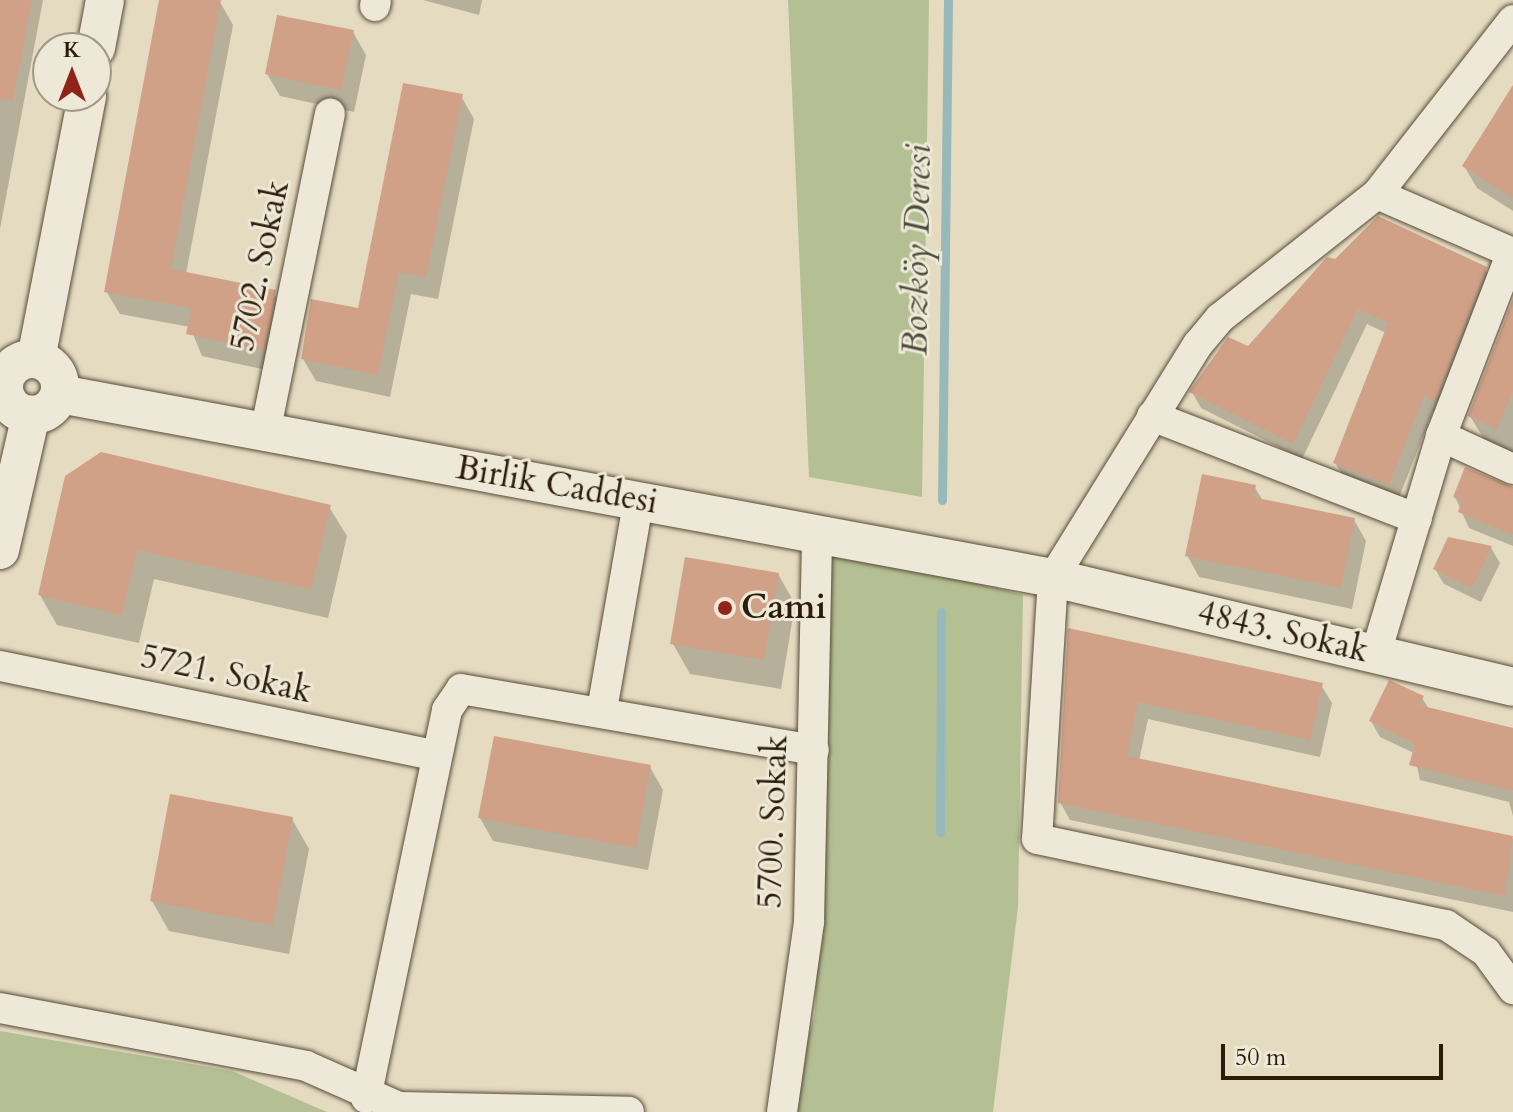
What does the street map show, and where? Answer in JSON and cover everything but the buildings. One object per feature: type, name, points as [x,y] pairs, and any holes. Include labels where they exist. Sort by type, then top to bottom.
[{"type":"street","points":[[99,32],[105,0]]},
{"type":"street","points":[[1513,20],[1377,194],[1220,318],[1152,416],[1053,578],[1037,839],[1446,925],[1486,952],[1513,989]]},
{"type":"street","points":[[36,359],[84,112]]},
{"type":"street","name":"5702. Sokak","points":[[265,433],[330,114]]},
{"type":"street","points":[[1376,653],[1441,436],[1512,252],[1377,194]]},
{"type":"street","points":[[0,550],[57,374],[36,359],[19,362],[2,383],[13,408],[45,404]]},
{"type":"street","name":"Birlik Caddesi","points":[[45,404],[265,433],[639,499],[1053,578]]},
{"type":"street","points":[[1152,416],[1417,519]]},
{"type":"street","points":[[1441,436],[1513,469]]},
{"type":"street","points":[[602,710],[639,499]]},
{"type":"street","name":"5700. Sokak","points":[[782,1112],[809,922],[817,532]]},
{"type":"street","name":"4843. Sokak","points":[[1053,578],[1513,687]]},
{"type":"street","name":"5721. Sokak","points":[[0,666],[437,756]]},
{"type":"street","points":[[366,1098],[437,756],[453,697],[469,685],[814,750]]},
{"type":"street","points":[[0,1008],[306,1066],[366,1098],[399,1107],[629,1112]]},
{"type":"green space","points":[[788,0],[929,0],[922,497],[809,477]]},
{"type":"green space","points":[[827,546],[1023,595],[1018,907],[993,1112],[788,1112],[815,1013]]},
{"type":"green space","points":[[0,1031],[232,1071],[327,1112],[0,1112]]},
{"type":"waterway","name":"Bozköy Deresi","points":[[942,500],[948,0]]},
{"type":"waterway","name":"Bozköy Deresi","points":[[940,832],[941,612]]},
{"type":"place","name":"Cami","points":[[725,608]]}]
